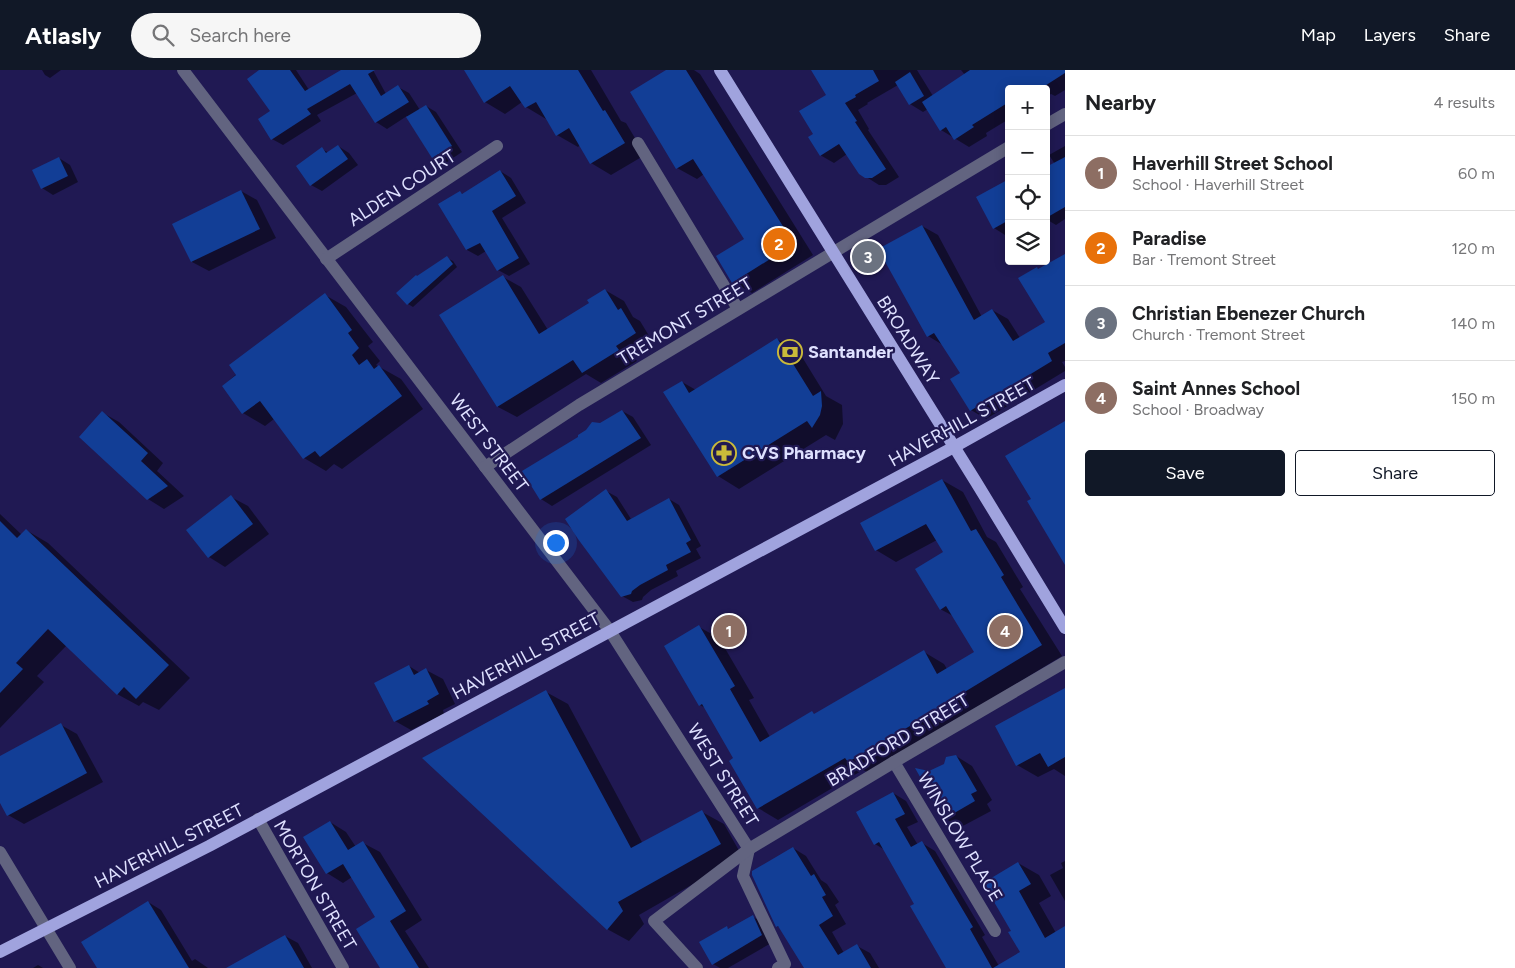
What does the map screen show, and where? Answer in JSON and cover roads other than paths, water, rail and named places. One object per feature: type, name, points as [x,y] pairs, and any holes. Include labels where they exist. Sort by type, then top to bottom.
[{"type":"main road","name":"BROADWAY","points":[[720,70],[1065,628]]},
{"type":"main road","name":"HAVERHILL STREET","points":[[0,952],[258,820],[954,447],[1065,385]]},
{"type":"street","name":"WEST STREET","points":[[183,70],[610,631],[749,849]]},
{"type":"street","points":[[1050,123],[1065,114]]},
{"type":"street","points":[[638,143],[738,310]]},
{"type":"street","name":"ALDEN COURT","points":[[326,259],[497,146]]},
{"type":"street","name":"TREMONT STREET","points":[[485,468],[579,405],[1005,150]]},
{"type":"street","name":"BRADFORD STREET","points":[[697,968],[654,920],[749,849],[1065,662]]},
{"type":"street","name":"WINSLOW PLACE","points":[[894,762],[996,931]]},
{"type":"street","name":"MORTON STREET","points":[[258,820],[342,968]]},
{"type":"street","points":[[749,849],[742,876],[781,966]]},
{"type":"street","points":[[0,852],[70,968]]},
{"type":"place","name":"Paradise","points":[[779,244]]},
{"type":"place","name":"Christian Ebenezer Church","points":[[868,257]]},
{"type":"place","name":"Santander","points":[[790,352]]},
{"type":"place","name":"CVS Pharmacy","points":[[724,453]]},
{"type":"place","name":"Haverhill Street School","points":[[729,631]]},
{"type":"place","name":"Saint Annes School","points":[[1005,631]]}]
